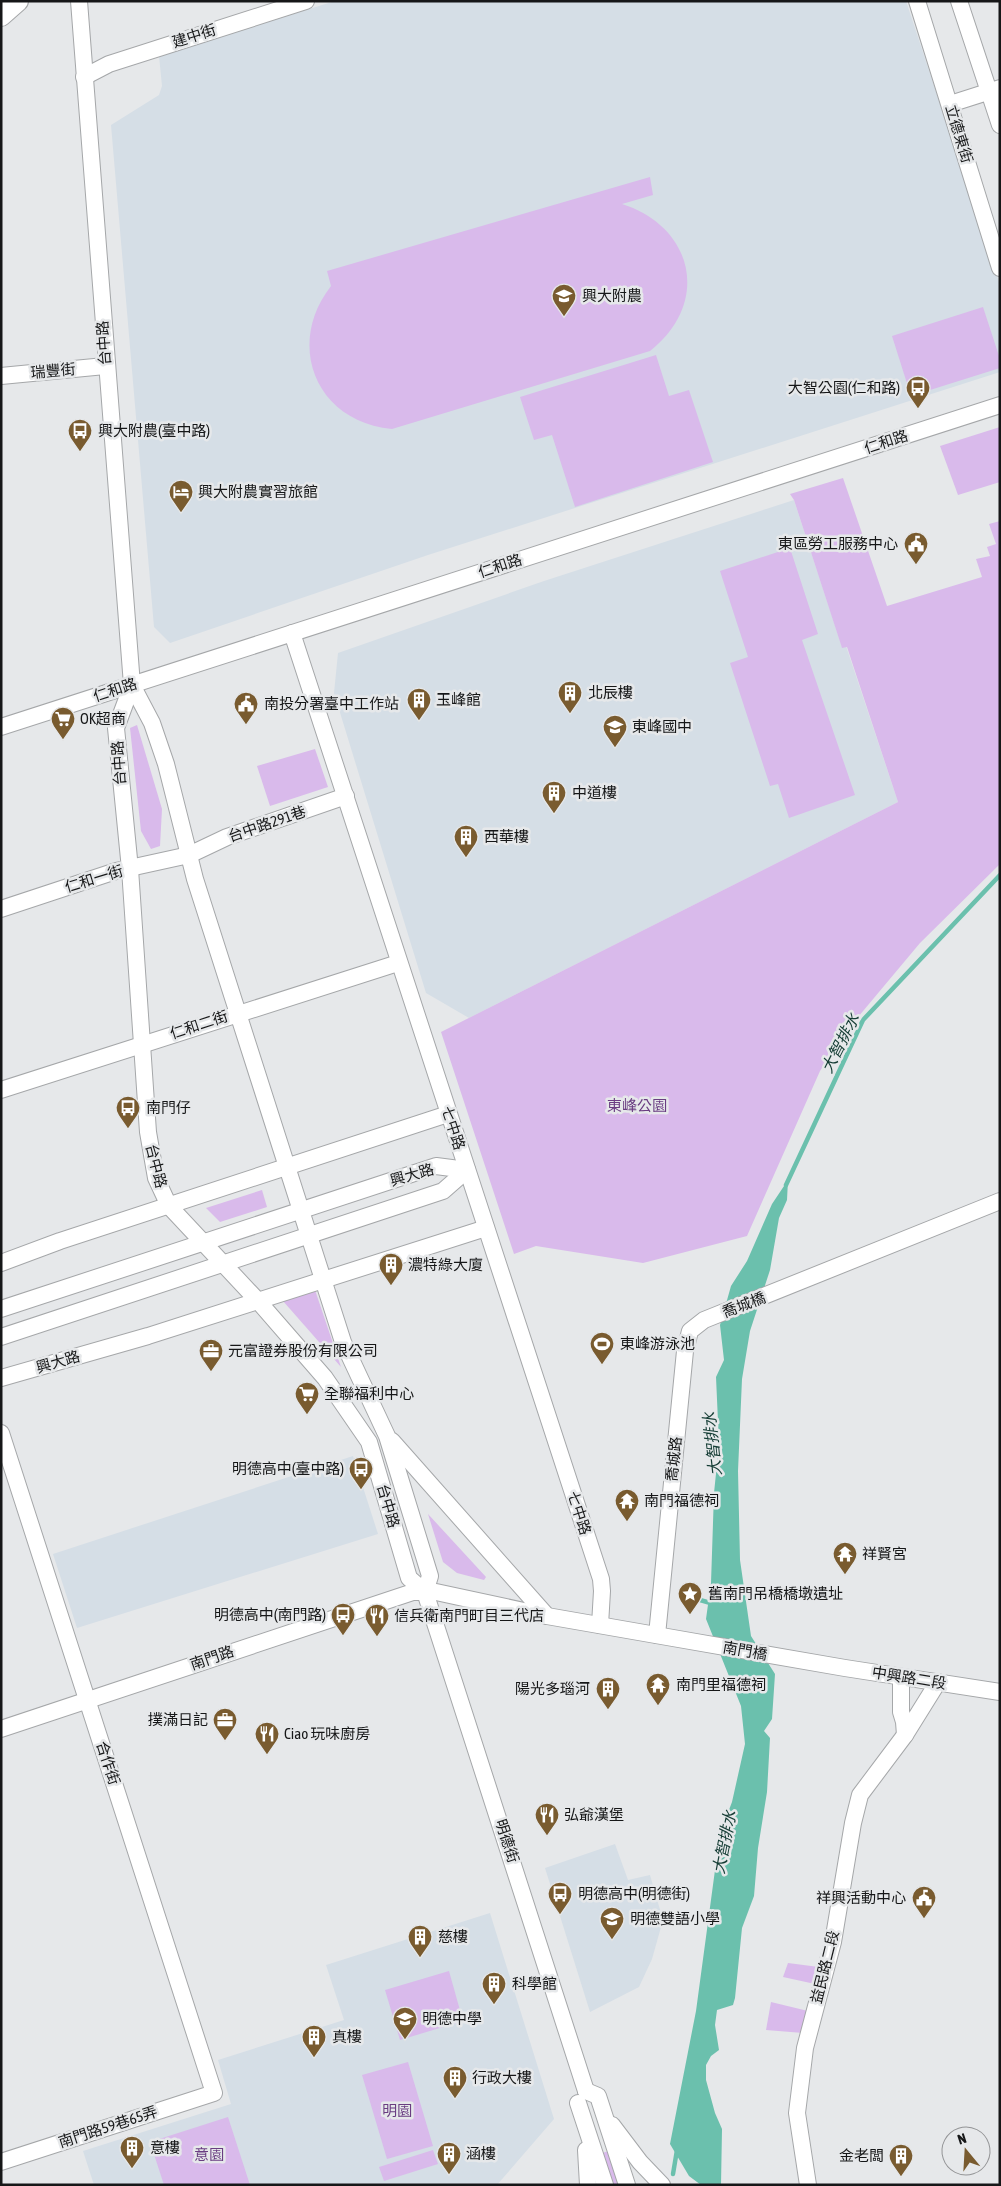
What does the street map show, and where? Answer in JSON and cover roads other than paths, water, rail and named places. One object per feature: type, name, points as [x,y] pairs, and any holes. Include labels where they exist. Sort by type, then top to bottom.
[{"type":"main road","points":[[1,16],[18,1]]},
{"type":"street","name":"台中路","points":[[79,1],[105,366],[132,685],[152,723],[166,764],[189,855],[237,1013],[343,1342],[387,1436],[430,1576],[424,1592],[409,1578],[369,1442],[325,1378],[258,1301],[169,1206],[158,1185],[153,1168],[148,1132],[130,869],[116,728],[132,685]]},
{"type":"street","name":"建中街","points":[[84,77],[109,64],[306,1]]},
{"type":"street","name":"立德東街","points":[[917,1],[1000,268]]},
{"type":"street","points":[[959,1],[994,90],[1000,125]]},
{"type":"street","points":[[950,104],[994,90]]},
{"type":"street","name":"瑞豐街","points":[[1,376],[105,366]]},
{"type":"street","name":"仁和路","points":[[1,727],[1000,405]]},
{"type":"street","name":"七中路","points":[[292,633],[346,796],[398,963],[601,1579],[600,1625]]},
{"type":"street","name":"台中路291巷","points":[[189,855],[227,838],[346,796]]},
{"type":"street","name":"仁和一街","points":[[1,909],[116,871],[189,855]]},
{"type":"street","name":"仁和二街","points":[[1,1090],[398,963]]},
{"type":"street","points":[[1,1263],[60,1241],[448,1114]]},
{"type":"street","name":"興大路","points":[[1,1309],[436,1166],[467,1170]]},
{"type":"street","name":"興大路","points":[[1,1337],[443,1191],[467,1170]]},
{"type":"street","name":"喬城橋","points":[[704,1320],[1000,1201]]},
{"type":"street","name":"興大路","points":[[1,1378],[258,1301],[486,1228]]},
{"type":"street","name":"喬城路","points":[[665,1637],[685,1351],[690,1331],[704,1320]]},
{"type":"street","name":"合作街","points":[[1,1433],[214,2093]]},
{"type":"street","name":"台中路","points":[[387,1436],[440,1498],[547,1616]]},
{"type":"street","name":"南門路","points":[[1,1729],[413,1592],[424,1592]]},
{"type":"street","points":[[424,1592],[436,1592],[547,1616],[665,1637]]},
{"type":"street","name":"明德街","points":[[424,1592],[582,2097],[605,2185]]},
{"type":"street","name":"南門橋","points":[[665,1637],[818,1664]]},
{"type":"street","name":"中興路二段","points":[[818,1664],[1000,1692]]},
{"type":"street","points":[[901,1677],[900,1712],[904,1722],[905,1734]]},
{"type":"street","name":"益民路二段","points":[[808,2185],[798,2113],[809,2026],[833,1942],[860,1795],[905,1734],[938,1682]]},
{"type":"street","name":"南門路59巷65弄","points":[[1,2162],[214,2093]]},
{"type":"street","name":"明德街","points":[[582,2097],[598,2096],[627,2185]]},
{"type":"street","points":[[582,2097],[588,2161],[588,2185]]},
{"type":"street","points":[[605,2116],[640,2162],[662,2185]]},
{"type":"water","points":[[788,1180],[787,1200],[779,1218],[770,1270],[750,1331],[742,1379],[738,1471],[740,1560],[751,1636],[775,1674],[772,1719],[764,1731],[770,1738],[767,1792],[758,1848],[754,1896],[742,1928],[735,1998],[733,2005],[717,2010],[715,2025],[719,2050],[711,2056],[706,2065],[706,2080],[715,2113],[722,2129],[721,2185],[701,2185],[689,2176],[670,2144],[696,2011],[720,1833],[732,1802],[745,1744],[741,1706],[706,1619],[711,1583],[714,1493],[719,1444],[716,1377],[724,1360],[720,1325],[731,1286],[747,1261],[772,1204]]},
{"type":"waterway","name":"大智排水","points":[[786,1185],[863,1020],[1000,875]]},
{"type":"waterway","points":[[700,1600],[714,1604]]},
{"type":"waterway","name":"大智排水","points":[[673,2174],[677,2150]]},
{"type":"place","name":"興大附農","points":[[564,317]]},
{"type":"place","name":"大智公園(仁和路)","points":[[918,409]]},
{"type":"place","name":"興大附農(臺中路)","points":[[80,452]]},
{"type":"place","name":"興大附農實習旅館","points":[[181,513]]},
{"type":"place","name":"東區勞工服務中心","points":[[916,565]]},
{"type":"place","name":"北辰樓","points":[[570,714]]},
{"type":"place","name":"玉峰館","points":[[419,721]]},
{"type":"place","name":"南投分署臺中工作站","points":[[246,725]]},
{"type":"place","name":"OK超商","points":[[63,740]]},
{"type":"place","name":"東峰國中","points":[[615,748]]},
{"type":"place","name":"中道樓","points":[[554,814]]},
{"type":"place","name":"西華樓","points":[[466,858]]},
{"type":"place","name":"南門仔","points":[[128,1129]]},
{"type":"place","name":"濃特綠大廈","points":[[391,1286]]},
{"type":"place","name":"東峰游泳池","points":[[602,1365]]},
{"type":"place","name":"元富證券股份有限公司","points":[[211,1372]]},
{"type":"place","name":"全聯福利中心","points":[[307,1415]]},
{"type":"place","name":"明德高中(臺中路)","points":[[361,1490]]},
{"type":"place","name":"南門福德祠","points":[[627,1522]]},
{"type":"place","name":"祥賢宮","points":[[845,1575]]},
{"type":"place","name":"舊南門吊橋橋墩遺址","points":[[690,1615]]},
{"type":"place","name":"明德高中(南門路)","points":[[343,1636]]},
{"type":"place","name":"信兵衛南門町目三代店","points":[[377,1637]]},
{"type":"place","name":"南門里福德祠","points":[[658,1706]]},
{"type":"place","name":"陽光多瑙河","points":[[608,1710]]},
{"type":"place","name":"撲滿日記","points":[[225,1741]]},
{"type":"place","name":"Ciao 玩味廚房","points":[[267,1755]]},
{"type":"place","name":"弘爺漢堡","points":[[547,1836]]},
{"type":"place","name":"明德高中(明德街)","points":[[560,1915]]},
{"type":"place","name":"祥興活動中心","points":[[924,1919]]},
{"type":"place","name":"明德雙語小學","points":[[612,1940]]},
{"type":"place","name":"慈樓","points":[[420,1958]]},
{"type":"place","name":"科學館","points":[[494,2005]]},
{"type":"place","name":"明德中學","points":[[405,2040]]},
{"type":"place","name":"真樓","points":[[314,2058]]},
{"type":"place","name":"行政大樓","points":[[455,2099]]},
{"type":"place","name":"意樓","points":[[132,2169]]},
{"type":"place","name":"涵樓","points":[[449,2175]]},
{"type":"place","name":"金老闆","points":[[901,2177]]},
{"type":"park label","name":"東峰公園","points":[[637,1106]]},
{"type":"park label","name":"明園","points":[[397,2111]]},
{"type":"park label","name":"意園","points":[[209,2155]]}]
